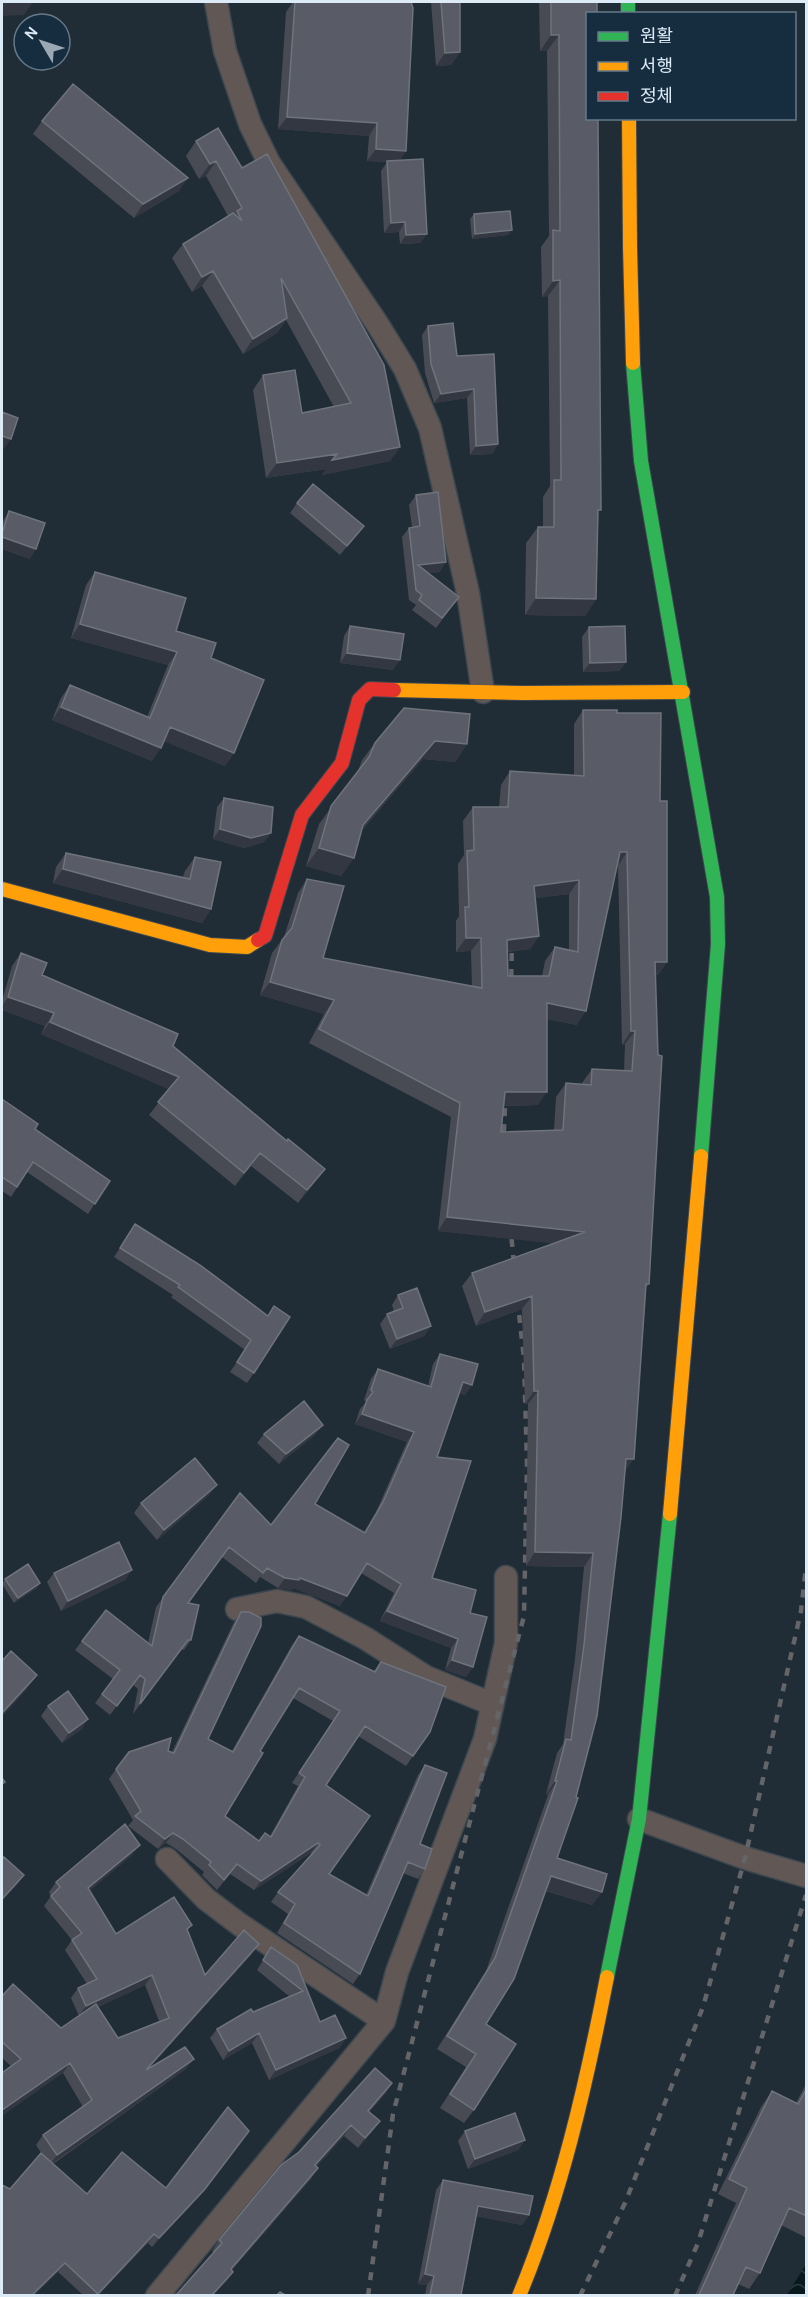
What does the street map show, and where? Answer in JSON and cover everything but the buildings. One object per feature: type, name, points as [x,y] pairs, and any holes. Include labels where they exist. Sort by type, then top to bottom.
[{"type":"main road","points":[[519,2295],[537,2253],[575,2124],[599,2019],[639,1819],[686,1348],[718,944],[717,897],[683,692],[651,520],[635,399],[630,282],[629,120]]},
{"type":"main road","points":[[2,889],[210,945],[247,947],[265,936],[302,815],[342,763],[359,700],[370,688],[483,692],[683,692]]},
{"type":"street","points":[[216,2],[225,51],[250,124],[269,163],[405,369],[430,428],[468,593],[483,692]]},
{"type":"street","points":[[157,2295],[384,2020],[397,1972],[485,1739],[506,1643],[506,1577]]},
{"type":"street","points":[[237,1609],[277,1601],[306,1607],[365,1638],[426,1677],[492,1704]]},
{"type":"street","points":[[639,1819],[745,1858],[807,1876]]},
{"type":"street","points":[[168,1859],[206,1899],[239,1924],[384,2020]]},
{"type":"water","points":[[806,2264],[806,2295],[787,2295]]},
{"type":"railway","points":[[511,993],[512,936]]},
{"type":"railway","points":[[503,1148],[506,1088]]},
{"type":"railway","points":[[510,1223],[515,1274]]},
{"type":"railway","points":[[368,2296],[393,2114],[524,1616],[527,1464],[524,1359],[517,1295]]},
{"type":"railway","points":[[580,2296],[625,2203],[703,2007],[745,1858],[801,1611],[806,1567]]},
{"type":"railway","points":[[675,2296],[698,2243],[806,1895]]},
{"type":"traffic: fast","points":[[628,2],[628,12]]},
{"type":"traffic: fast","points":[[633,363],[641,461],[717,897],[718,944],[701,1156]]},
{"type":"traffic: fast","points":[[607,1977],[639,1819],[670,1514]]},
{"type":"traffic: slow","points":[[629,120],[633,363]]},
{"type":"traffic: slow","points":[[394,690],[523,693],[683,692]]},
{"type":"traffic: slow","points":[[2,889],[210,945],[247,947],[258,940]]},
{"type":"traffic: slow","points":[[670,1514],[701,1156]]},
{"type":"traffic: slow","points":[[519,2296],[548,2219],[560,2179],[607,1977]]},
{"type":"traffic: jam","points":[[258,940],[265,936],[302,815],[342,763],[359,700],[370,689],[394,690]]}]
